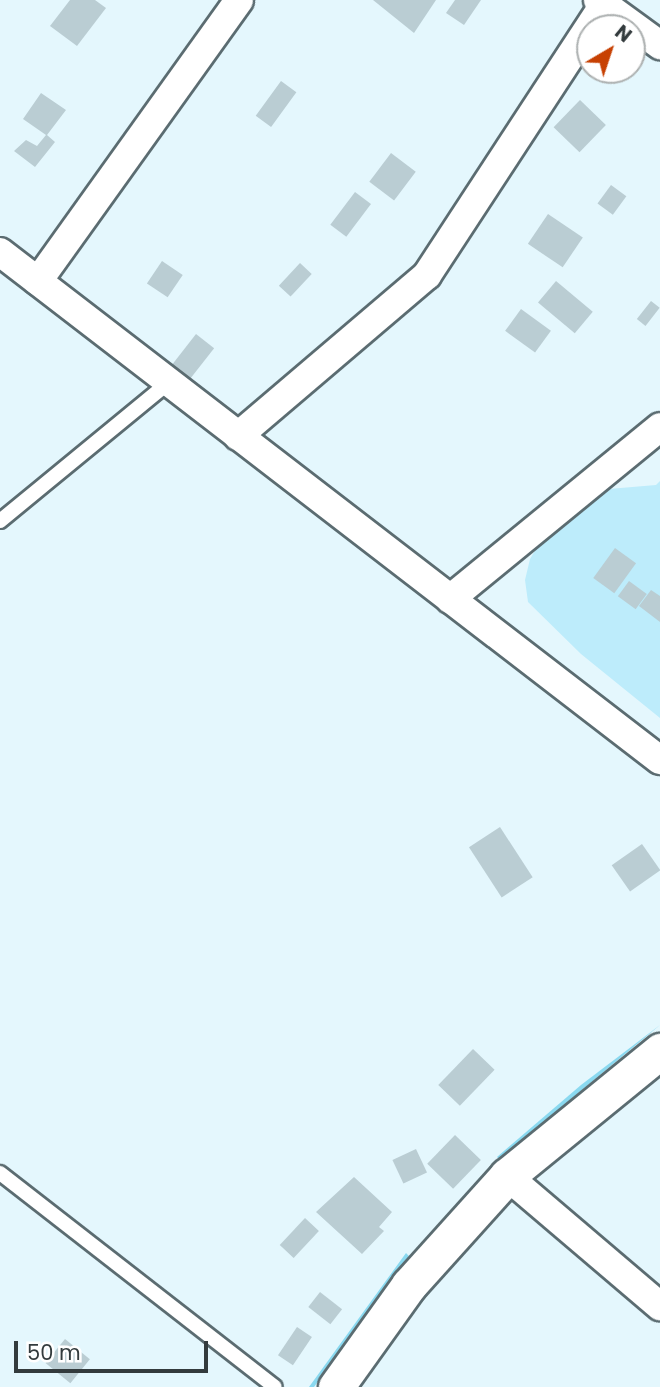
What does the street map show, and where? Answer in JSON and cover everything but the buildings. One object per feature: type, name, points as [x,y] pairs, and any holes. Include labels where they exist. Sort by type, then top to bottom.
[{"type":"street","points":[[38,281],[239,0]]},
{"type":"street","points":[[238,436],[426,275],[603,1],[660,45]]},
{"type":"street","points":[[0,253],[660,760]]},
{"type":"street","points":[[450,598],[660,427]]},
{"type":"street","points":[[336,1387],[409,1285],[507,1176],[660,1051]]},
{"type":"street","points":[[507,1176],[660,1306]]},
{"type":"lane","points":[[0,521],[169,382]]},
{"type":"lane","points":[[0,1173],[275,1387]]},
{"type":"shaded area","points":[[660,481],[660,718],[581,654],[528,602],[525,580],[530,559],[552,522],[585,491],[656,485]]},
{"type":"shaded area","points":[[660,1025],[499,1159],[497,1157],[581,1085]]},
{"type":"shaded area","points":[[406,1253],[409,1256],[314,1387],[309,1387]]}]
